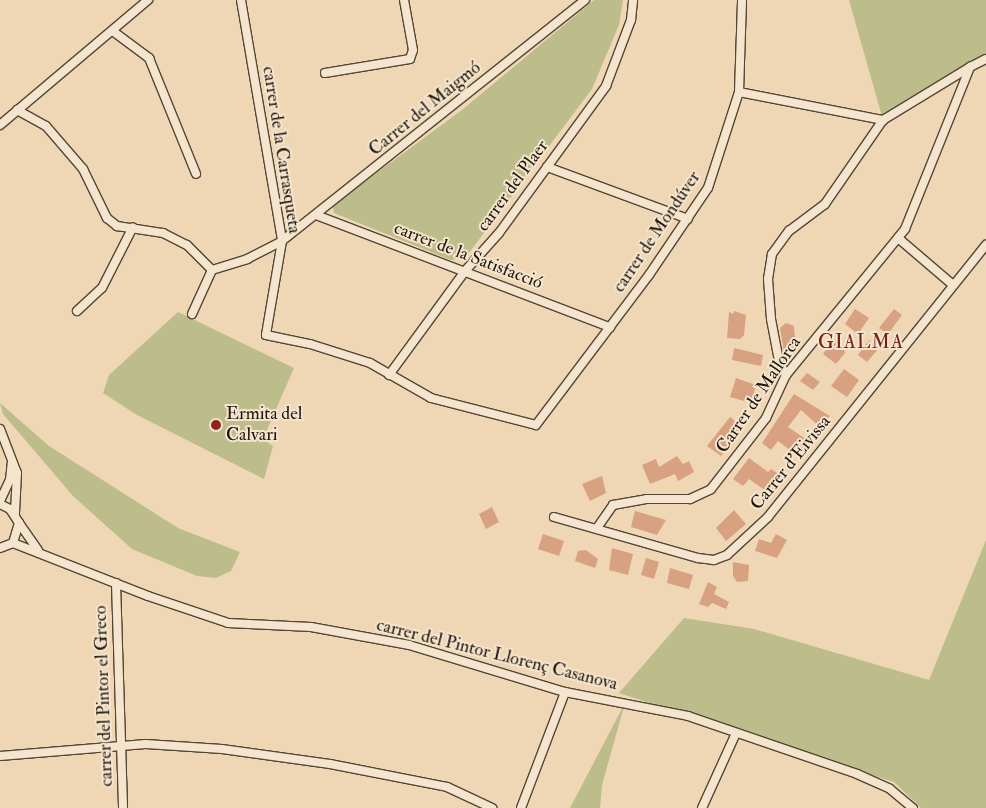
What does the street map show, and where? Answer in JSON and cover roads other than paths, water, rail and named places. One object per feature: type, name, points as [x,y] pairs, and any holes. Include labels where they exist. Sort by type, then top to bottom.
[{"type":"street","points":[[0,125],[114,32],[148,0]]},
{"type":"street","name":"carrer de la Carrasqueta","points":[[241,0],[282,241],[266,335],[319,346],[370,363],[389,375]]},
{"type":"street","points":[[325,72],[410,59],[413,50],[404,0]]},
{"type":"street","name":"Carrer del Maigmó","points":[[212,270],[247,259],[282,241],[586,0]]},
{"type":"street","name":"carrer del Plaer","points":[[389,375],[465,271],[499,233],[606,86],[631,20],[634,0]]},
{"type":"street","name":"carrer de Mondúver","points":[[389,375],[430,398],[536,425],[610,327],[688,219],[708,188],[739,92],[742,0]]},
{"type":"street","points":[[114,32],[148,58],[196,174]]},
{"type":"street","points":[[786,375],[779,361],[771,319],[768,280],[772,254],[789,231],[825,204],[883,120],[986,59]]},
{"type":"street","name":"Carrer de Mallorca","points":[[597,528],[613,505],[646,499],[690,498],[711,489],[766,418],[786,375],[898,238],[970,68]]},
{"type":"street","points":[[739,92],[883,120]]},
{"type":"street","points":[[17,110],[46,126],[83,170],[107,218],[117,226],[133,226],[163,233],[187,244],[212,270],[192,314]]},
{"type":"street","points":[[546,167],[688,219]]},
{"type":"street","name":"carrer de la Satisfacció","points":[[316,215],[610,327]]},
{"type":"street","points":[[77,311],[102,288],[133,226]]},
{"type":"street","points":[[898,238],[953,285]]},
{"type":"street","name":"Carrer d'Eivissa","points":[[554,517],[698,558],[714,560],[727,555],[768,517],[986,245]]},
{"type":"street","points":[[0,429],[17,473],[15,513],[19,523],[38,550]]},
{"type":"street","points":[[0,448],[4,439]]},
{"type":"street","points":[[12,460],[10,480],[1,502],[15,513]]},
{"type":"street","points":[[1,549],[12,543],[19,523]]},
{"type":"street","name":"carrer del Pintor Llorenç Casanova","points":[[12,543],[38,550],[116,583],[228,623],[311,627],[410,645],[565,692],[688,716],[857,774],[890,789],[913,808]]},
{"type":"street","name":"carrer del Pintor el Greco","points":[[116,583],[123,808]]},
{"type":"street","points":[[521,808],[565,692]]},
{"type":"street","points":[[702,808],[736,733]]},
{"type":"street","points":[[0,756],[121,748],[146,744],[212,748],[330,764],[447,787],[492,808]]},
{"type":"place","name":"Ermita del Calvari","points":[[216,425]]},
{"type":"district","name":"GIALMA","points":[[861,343]]}]
